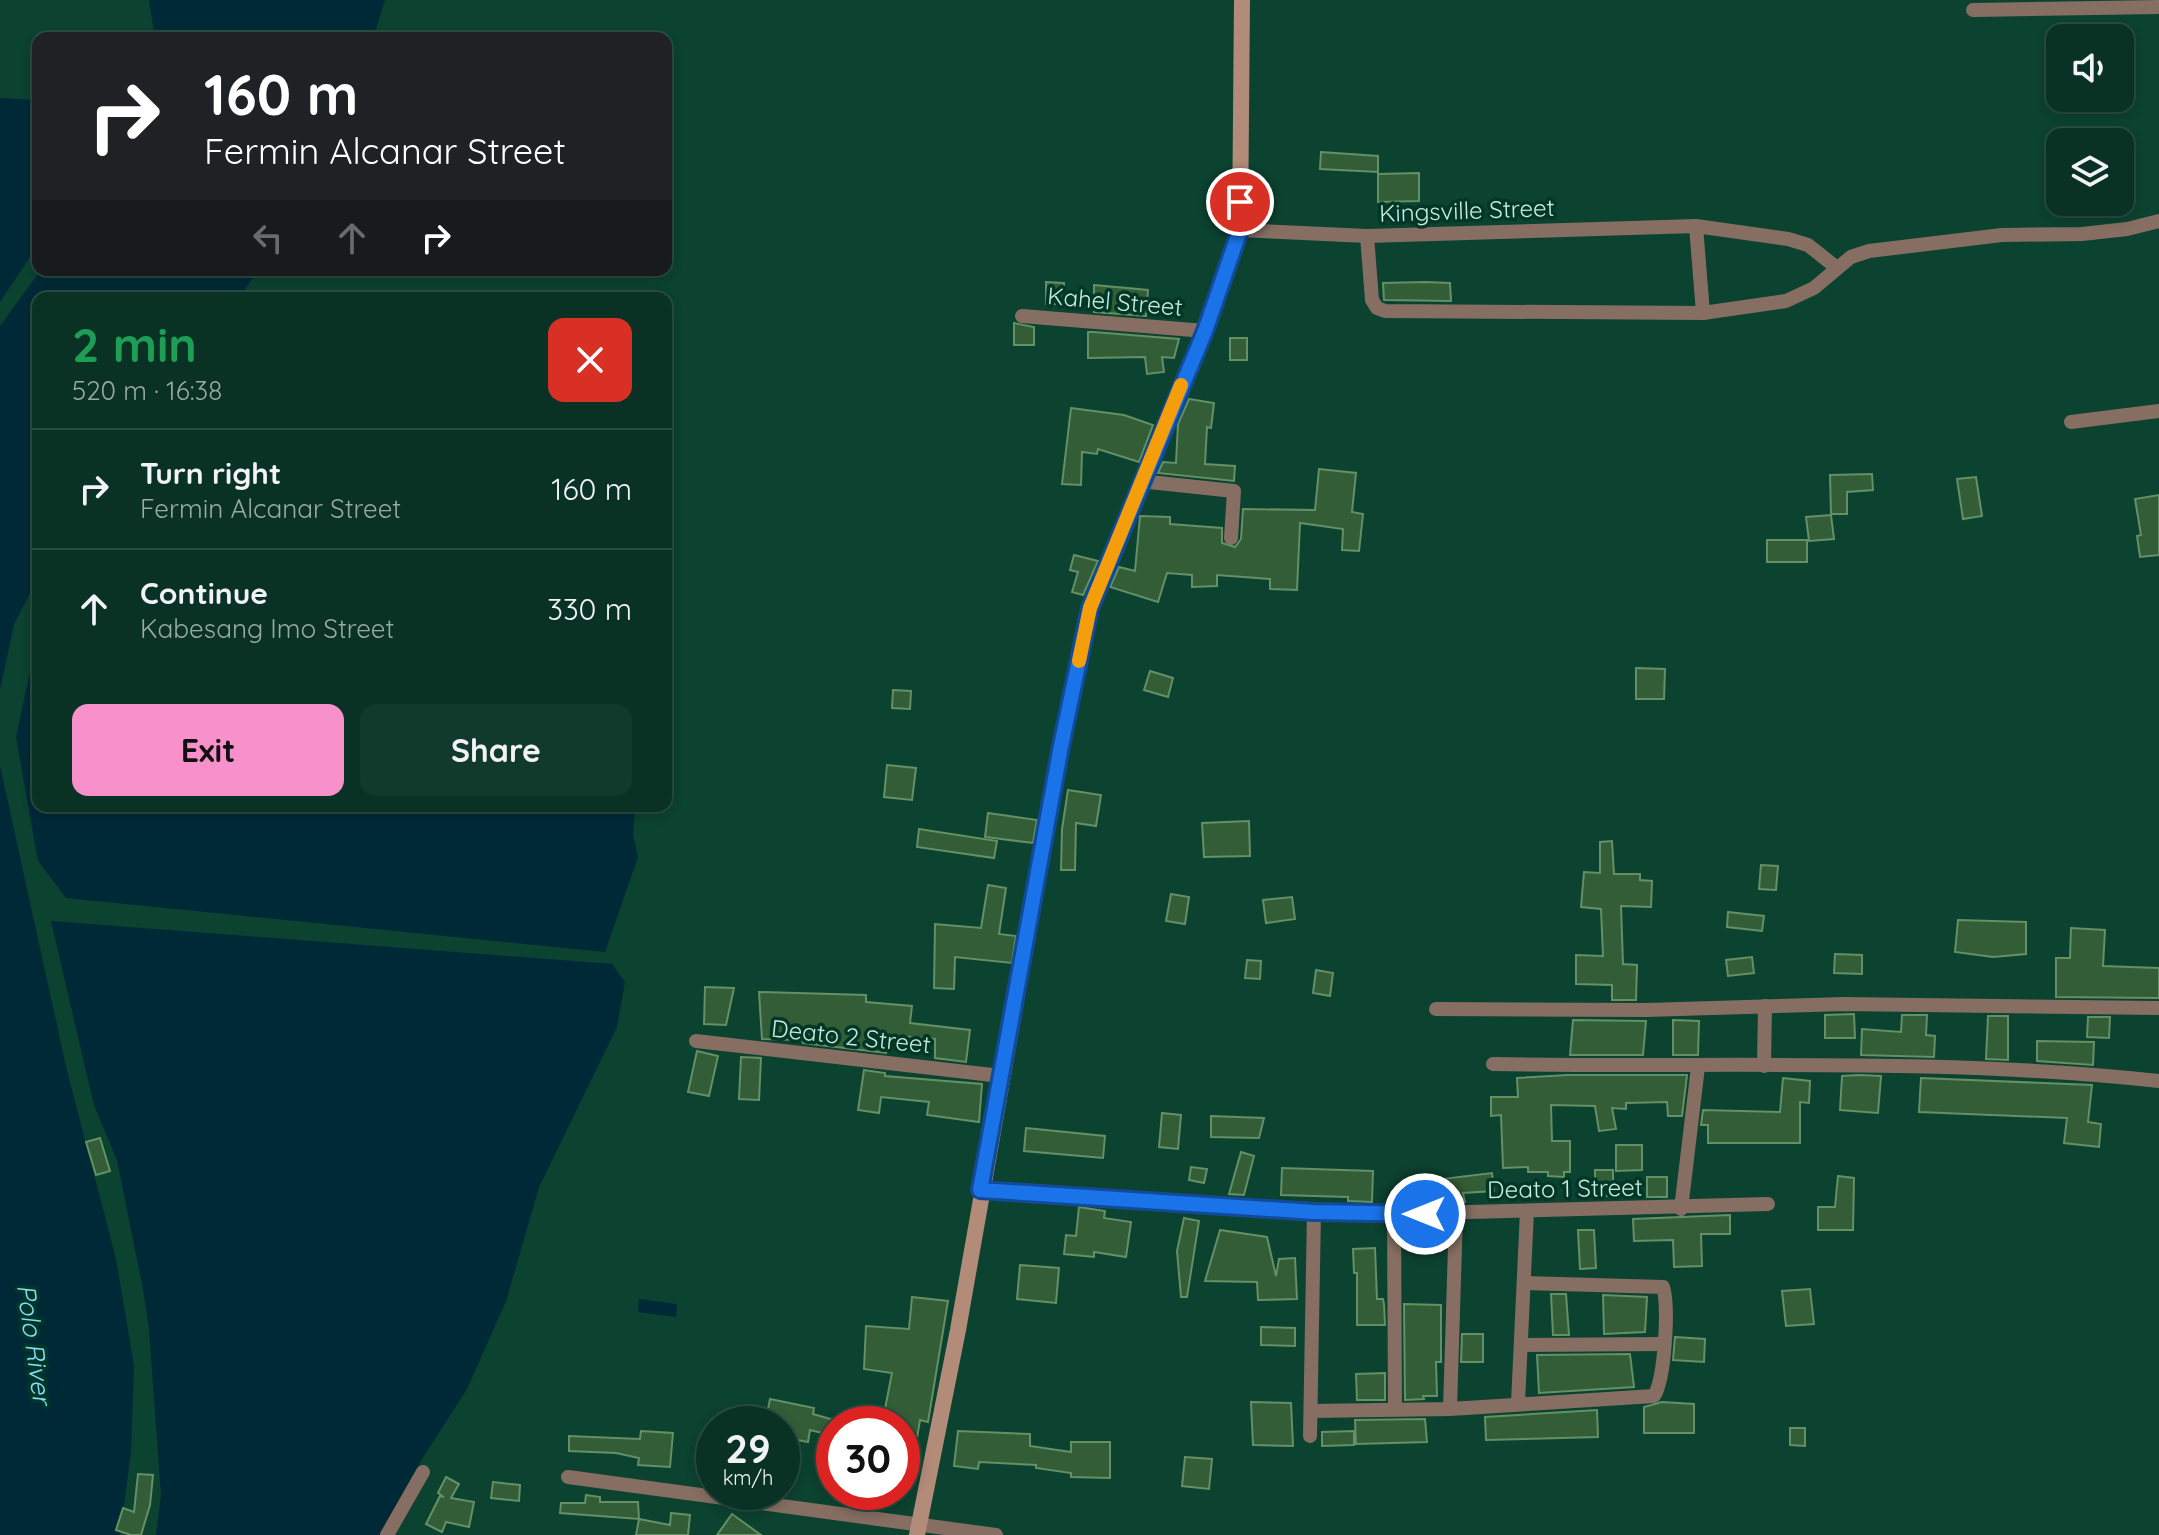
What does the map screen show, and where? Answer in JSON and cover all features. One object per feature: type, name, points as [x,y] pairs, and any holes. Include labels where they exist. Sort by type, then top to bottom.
[{"type":"main road","points":[[918,1530],[958,1330],[980,1190],[1090,608],[1140,481],[1205,331],[1240,230],[1242,0]]},
{"type":"street","points":[[1973,10],[2159,7]]},
{"type":"street","points":[[1367,236],[1372,300],[1377,308],[1385,311],[1703,313],[1786,301],[1814,288],[1851,257],[1869,251],[2002,235],[2082,234],[2127,229],[2159,221]]},
{"type":"street","name":"Kingsville Street","points":[[1240,230],[1367,236],[1696,226],[1788,239],[1808,245],[1837,268]]},
{"type":"street","points":[[1696,226],[1703,313]]},
{"type":"street","name":"Kahel Street","points":[[1022,316],[1205,331]]},
{"type":"street","points":[[2071,422],[2159,411]]},
{"type":"street","points":[[1140,481],[1234,491],[1231,538]]},
{"type":"street","points":[[1436,1009],[1646,1010],[1844,1004],[2159,1008]]},
{"type":"street","points":[[1764,1066],[1765,1006]]},
{"type":"street","name":"Deato 2 Street","points":[[696,1041],[1001,1076]]},
{"type":"street","points":[[1493,1064],[1928,1066],[2077,1072],[2159,1081]]},
{"type":"street","points":[[1681,1209],[1698,1067]]},
{"type":"street","name":"Deato 1 Street","points":[[980,1190],[1314,1212],[1394,1214],[1681,1209],[1768,1204]]},
{"type":"street","points":[[1518,1403],[1527,1211]]},
{"type":"street","points":[[1310,1436],[1314,1212]]},
{"type":"street","points":[[1394,1214],[1395,1408]]},
{"type":"street","points":[[1450,1409],[1456,1214]]},
{"type":"street","points":[[1311,1411],[1450,1409],[1654,1396],[1658,1389],[1664,1344],[1665,1291],[1658,1284],[1525,1283]]},
{"type":"street","points":[[1522,1345],[1664,1344]]},
{"type":"street","points":[[387,1535],[423,1472]]},
{"type":"street","points":[[568,1477],[918,1530],[996,1535]]},
{"type":"water","points":[[149,0],[385,0],[375,32],[154,32]]},
{"type":"water","points":[[0,98],[32,100],[32,254],[0,302]]},
{"type":"water","points":[[37,276],[254,276],[243,292],[32,292],[32,590],[14,624],[0,690],[0,326]]},
{"type":"water","points":[[32,663],[32,812],[635,812],[633,835],[638,857],[605,952],[66,898],[38,861],[16,737]]},
{"type":"water","name":"Polo River","points":[[0,766],[67,1071],[116,1259],[134,1366],[131,1452],[120,1535],[0,1535]]},
{"type":"water","points":[[51,921],[612,964],[625,982],[617,1027],[539,1187],[506,1301],[467,1389],[422,1459],[380,1535],[156,1535],[161,1495],[149,1329],[143,1289],[117,1160],[94,1105]]},
{"type":"water","points":[[639,1299],[677,1304],[676,1317],[638,1312]]},
{"type":"building","points":[[1321,152],[1378,156],[1378,172],[1320,169]]},
{"type":"building","points":[[1419,173],[1419,201],[1378,202],[1378,174]]},
{"type":"building","points":[[1046,282],[1064,283],[1063,304],[1046,304]]},
{"type":"building","points":[[1383,283],[1450,283],[1451,301],[1384,300]]},
{"type":"building","points":[[1094,285],[1148,290],[1146,316],[1094,312]]},
{"type":"building","points":[[1014,323],[1034,327],[1034,345],[1014,345]]},
{"type":"building","points":[[1088,332],[1179,339],[1174,358],[1162,357],[1164,372],[1147,374],[1145,357],[1088,358]]},
{"type":"building","points":[[1230,338],[1247,338],[1247,360],[1230,360]]},
{"type":"building","points":[[1189,399],[1214,403],[1211,428],[1207,427],[1205,464],[1235,466],[1234,481],[1158,473],[1163,462],[1176,463],[1178,424]]},
{"type":"building","points":[[1071,408],[1124,415],[1153,425],[1139,462],[1098,449],[1097,454],[1082,452],[1081,485],[1062,484]]},
{"type":"building","points":[[1319,469],[1356,473],[1352,512],[1363,514],[1359,551],[1342,550],[1343,529],[1300,523],[1297,590],[1270,589],[1270,579],[1217,575],[1217,586],[1192,587],[1192,575],[1167,573],[1158,602],[1110,587],[1119,567],[1135,571],[1140,516],[1170,517],[1170,524],[1222,528],[1222,543],[1235,547],[1241,539],[1243,509],[1315,510]]},
{"type":"building","points":[[1872,474],[1873,490],[1847,492],[1847,514],[1831,514],[1830,475]]},
{"type":"building","points":[[1976,477],[1982,516],[1963,519],[1957,479]]},
{"type":"building","points":[[2159,495],[2159,555],[2140,557],[2137,536],[2141,535],[2135,499]]},
{"type":"building","points":[[1831,515],[1834,539],[1809,541],[1806,517]]},
{"type":"building","points":[[1767,540],[1807,540],[1807,562],[1767,562]]},
{"type":"building","points":[[1074,555],[1098,561],[1083,595],[1072,592],[1078,572],[1070,570]]},
{"type":"building","points":[[1636,668],[1665,669],[1664,699],[1636,699]]},
{"type":"building","points":[[1150,671],[1173,678],[1168,697],[1144,690]]},
{"type":"building","points":[[893,690],[911,691],[910,709],[892,708]]},
{"type":"building","points":[[887,765],[916,768],[912,800],[884,797]]},
{"type":"building","points":[[1068,790],[1101,795],[1096,826],[1076,823],[1075,870],[1061,870],[1062,829]]},
{"type":"building","points":[[988,813],[1037,820],[1033,843],[985,837]]},
{"type":"building","points":[[1249,821],[1250,856],[1204,857],[1202,823]]},
{"type":"building","points":[[919,829],[997,841],[994,858],[917,847]]},
{"type":"building","points":[[1612,841],[1614,874],[1640,874],[1640,880],[1652,881],[1651,907],[1621,906],[1623,964],[1637,965],[1636,1000],[1612,1000],[1612,985],[1576,984],[1576,955],[1603,956],[1601,909],[1581,907],[1584,872],[1600,873],[1600,842]]},
{"type":"building","points":[[1761,865],[1778,866],[1776,890],[1759,889]]},
{"type":"building","points":[[988,885],[1006,888],[999,934],[1016,936],[1012,963],[955,957],[954,989],[934,988],[935,924],[981,928]]},
{"type":"building","points":[[1171,894],[1189,897],[1185,924],[1166,921]]},
{"type":"building","points":[[1292,897],[1295,919],[1266,923],[1263,900]]},
{"type":"building","points":[[1728,912],[1764,916],[1762,931],[1727,927]]},
{"type":"building","points":[[1958,920],[2026,922],[2026,954],[1993,957],[1955,952]]},
{"type":"building","points":[[2071,928],[2105,930],[2103,966],[2159,968],[2159,998],[2056,997],[2056,958],[2070,958]]},
{"type":"building","points":[[1835,954],[1862,955],[1862,974],[1834,973]]},
{"type":"building","points":[[1752,957],[1754,973],[1728,976],[1726,960]]},
{"type":"building","points":[[1247,960],[1261,961],[1260,979],[1245,978]]},
{"type":"building","points":[[1316,970],[1333,973],[1330,996],[1313,993]]},
{"type":"building","points":[[705,987],[734,988],[726,1025],[704,1024]]},
{"type":"building","points":[[759,992],[866,995],[866,1002],[912,1006],[910,1023],[970,1030],[966,1062],[935,1058],[935,1039],[887,1035],[886,1053],[803,1043],[802,1040],[762,1039]]},
{"type":"building","points":[[1854,1014],[1855,1038],[1825,1038],[1825,1015]]},
{"type":"building","points":[[1902,1015],[1927,1015],[1926,1035],[1935,1036],[1934,1057],[1861,1055],[1862,1029],[1901,1032]]},
{"type":"building","points":[[1988,1016],[2008,1016],[2008,1060],[1986,1059]]},
{"type":"building","points":[[2088,1017],[2110,1017],[2109,1038],[2087,1037]]},
{"type":"building","points":[[1573,1020],[1646,1021],[1643,1055],[1570,1055]]},
{"type":"building","points":[[1673,1020],[1699,1021],[1698,1055],[1673,1055]]},
{"type":"building","points":[[2037,1041],[2094,1042],[2093,1065],[2037,1061]]},
{"type":"building","points":[[697,1051],[718,1056],[709,1096],[688,1092]]},
{"type":"building","points":[[741,1057],[761,1058],[759,1100],[739,1099]]},
{"type":"building","points":[[864,1070],[885,1073],[885,1076],[982,1084],[979,1122],[927,1115],[929,1102],[881,1097],[879,1113],[858,1110]]},
{"type":"building","points":[[1687,1075],[1682,1116],[1668,1116],[1667,1102],[1626,1103],[1626,1109],[1612,1108],[1616,1129],[1599,1131],[1595,1106],[1551,1105],[1552,1141],[1570,1141],[1570,1172],[1564,1172],[1564,1177],[1548,1176],[1548,1172],[1528,1172],[1528,1167],[1503,1168],[1501,1115],[1491,1116],[1491,1097],[1518,1097],[1517,1078]]},
{"type":"building","points":[[1842,1076],[1881,1076],[1878,1113],[1840,1110]]},
{"type":"building","points":[[1783,1078],[1810,1081],[1809,1103],[1800,1102],[1800,1143],[1708,1143],[1708,1125],[1701,1125],[1703,1110],[1780,1112]]},
{"type":"building","points":[[1921,1078],[2092,1085],[2088,1122],[2101,1124],[2099,1147],[2064,1143],[2067,1118],[1919,1112]]},
{"type":"building","points":[[1162,1113],[1181,1115],[1178,1149],[1159,1147]]},
{"type":"building","points":[[1211,1116],[1264,1118],[1259,1138],[1211,1137]]},
{"type":"building","points":[[1026,1128],[1105,1136],[1103,1158],[1024,1151]]},
{"type":"building","points":[[100,1138],[110,1171],[96,1175],[86,1142]]},
{"type":"building","points":[[1616,1145],[1642,1145],[1642,1170],[1616,1171]]},
{"type":"building","points":[[1241,1152],[1254,1156],[1244,1195],[1229,1194]]},
{"type":"building","points":[[1191,1167],[1207,1169],[1204,1183],[1189,1180]]},
{"type":"building","points":[[1282,1168],[1373,1171],[1372,1202],[1348,1201],[1348,1197],[1281,1195]]},
{"type":"building","points":[[1595,1170],[1613,1170],[1613,1196],[1595,1196]]},
{"type":"building","points":[[1492,1173],[1494,1191],[1463,1193],[1465,1202],[1446,1203],[1442,1179]]},
{"type":"building","points":[[1838,1176],[1854,1178],[1853,1230],[1818,1230],[1818,1207],[1835,1207]]},
{"type":"building","points":[[1647,1177],[1667,1177],[1667,1197],[1647,1197]]},
{"type":"building","points":[[1079,1207],[1105,1211],[1104,1218],[1131,1222],[1126,1257],[1094,1252],[1094,1257],[1064,1254],[1066,1235],[1076,1236]]},
{"type":"building","points":[[1730,1215],[1730,1234],[1701,1234],[1702,1266],[1674,1267],[1673,1240],[1634,1241],[1633,1219]]},
{"type":"building","points":[[1184,1218],[1199,1221],[1187,1297],[1181,1297],[1177,1251]]},
{"type":"building","points":[[1220,1230],[1267,1237],[1276,1276],[1279,1259],[1295,1258],[1297,1299],[1258,1300],[1257,1282],[1205,1281]]},
{"type":"building","points":[[1578,1230],[1594,1230],[1596,1268],[1580,1269]]},
{"type":"building","points":[[1375,1248],[1377,1299],[1383,1299],[1385,1325],[1357,1325],[1357,1273],[1354,1273],[1353,1249]]},
{"type":"building","points":[[1020,1265],[1059,1268],[1056,1303],[1017,1299]]},
{"type":"building","points":[[1810,1289],[1814,1324],[1786,1326],[1782,1291]]},
{"type":"building","points":[[1551,1294],[1566,1294],[1569,1335],[1553,1335]]},
{"type":"building","points":[[1603,1295],[1647,1297],[1645,1332],[1604,1334]]},
{"type":"building","points":[[912,1297],[948,1301],[928,1422],[920,1420],[920,1406],[886,1406],[892,1373],[864,1369],[866,1326],[909,1329]]},
{"type":"building","points":[[1404,1304],[1441,1305],[1441,1362],[1436,1362],[1437,1396],[1405,1400]]},
{"type":"building","points":[[1261,1327],[1295,1328],[1295,1346],[1261,1345]]},
{"type":"building","points":[[1462,1334],[1483,1334],[1483,1362],[1461,1362]]},
{"type":"building","points":[[1675,1337],[1705,1339],[1704,1362],[1673,1360]]},
{"type":"building","points":[[1630,1354],[1634,1387],[1539,1393],[1537,1355]]},
{"type":"building","points":[[1385,1373],[1385,1400],[1357,1400],[1356,1374]]},
{"type":"building","points":[[770,1399],[814,1408],[816,1432],[810,1430],[808,1442],[800,1440],[800,1406],[769,1406]]},
{"type":"building","points":[[1251,1402],[1291,1403],[1293,1446],[1253,1445]]},
{"type":"building","points":[[1662,1402],[1694,1404],[1694,1433],[1644,1433],[1644,1407]]},
{"type":"building","points":[[1597,1410],[1598,1437],[1486,1440],[1485,1417]]},
{"type":"building","points":[[1425,1419],[1427,1442],[1356,1444],[1355,1420]]},
{"type":"building","points":[[1790,1428],[1805,1428],[1805,1446],[1790,1445]]},
{"type":"building","points":[[641,1431],[673,1433],[670,1467],[638,1465],[639,1458],[616,1453],[569,1451],[569,1436],[640,1439]]},
{"type":"building","points":[[958,1431],[1030,1434],[1030,1446],[1071,1452],[1071,1442],[1110,1442],[1110,1478],[1071,1477],[1071,1473],[1036,1468],[1036,1465],[979,1462],[978,1469],[954,1466]]},
{"type":"building","points":[[1354,1431],[1354,1445],[1322,1446],[1322,1432]]},
{"type":"building","points":[[1185,1457],[1212,1459],[1209,1489],[1182,1486]]},
{"type":"building","points":[[138,1474],[153,1475],[150,1505],[141,1535],[131,1535],[116,1530],[123,1508],[134,1512]]},
{"type":"building","points":[[446,1477],[459,1484],[451,1498],[474,1502],[469,1527],[446,1522],[442,1532],[426,1524],[440,1496],[444,1497],[438,1493]]},
{"type":"building","points":[[493,1482],[520,1485],[519,1501],[491,1498]]},
{"type":"building","points":[[586,1495],[600,1497],[600,1502],[638,1502],[639,1519],[560,1513],[561,1503],[585,1503]]},
{"type":"building","points":[[671,1513],[690,1515],[688,1535],[636,1535],[639,1519],[670,1525]]},
{"type":"building","points":[[732,1514],[761,1535],[717,1535]]},
{"type":"slow traffic","points":[[1079,661],[1090,608],[1181,385]]},
{"type":"route","points":[[1240,202],[1240,230],[1205,331],[1140,481],[1090,608],[1061,746],[980,1190],[1314,1212],[1425,1214]]}]
